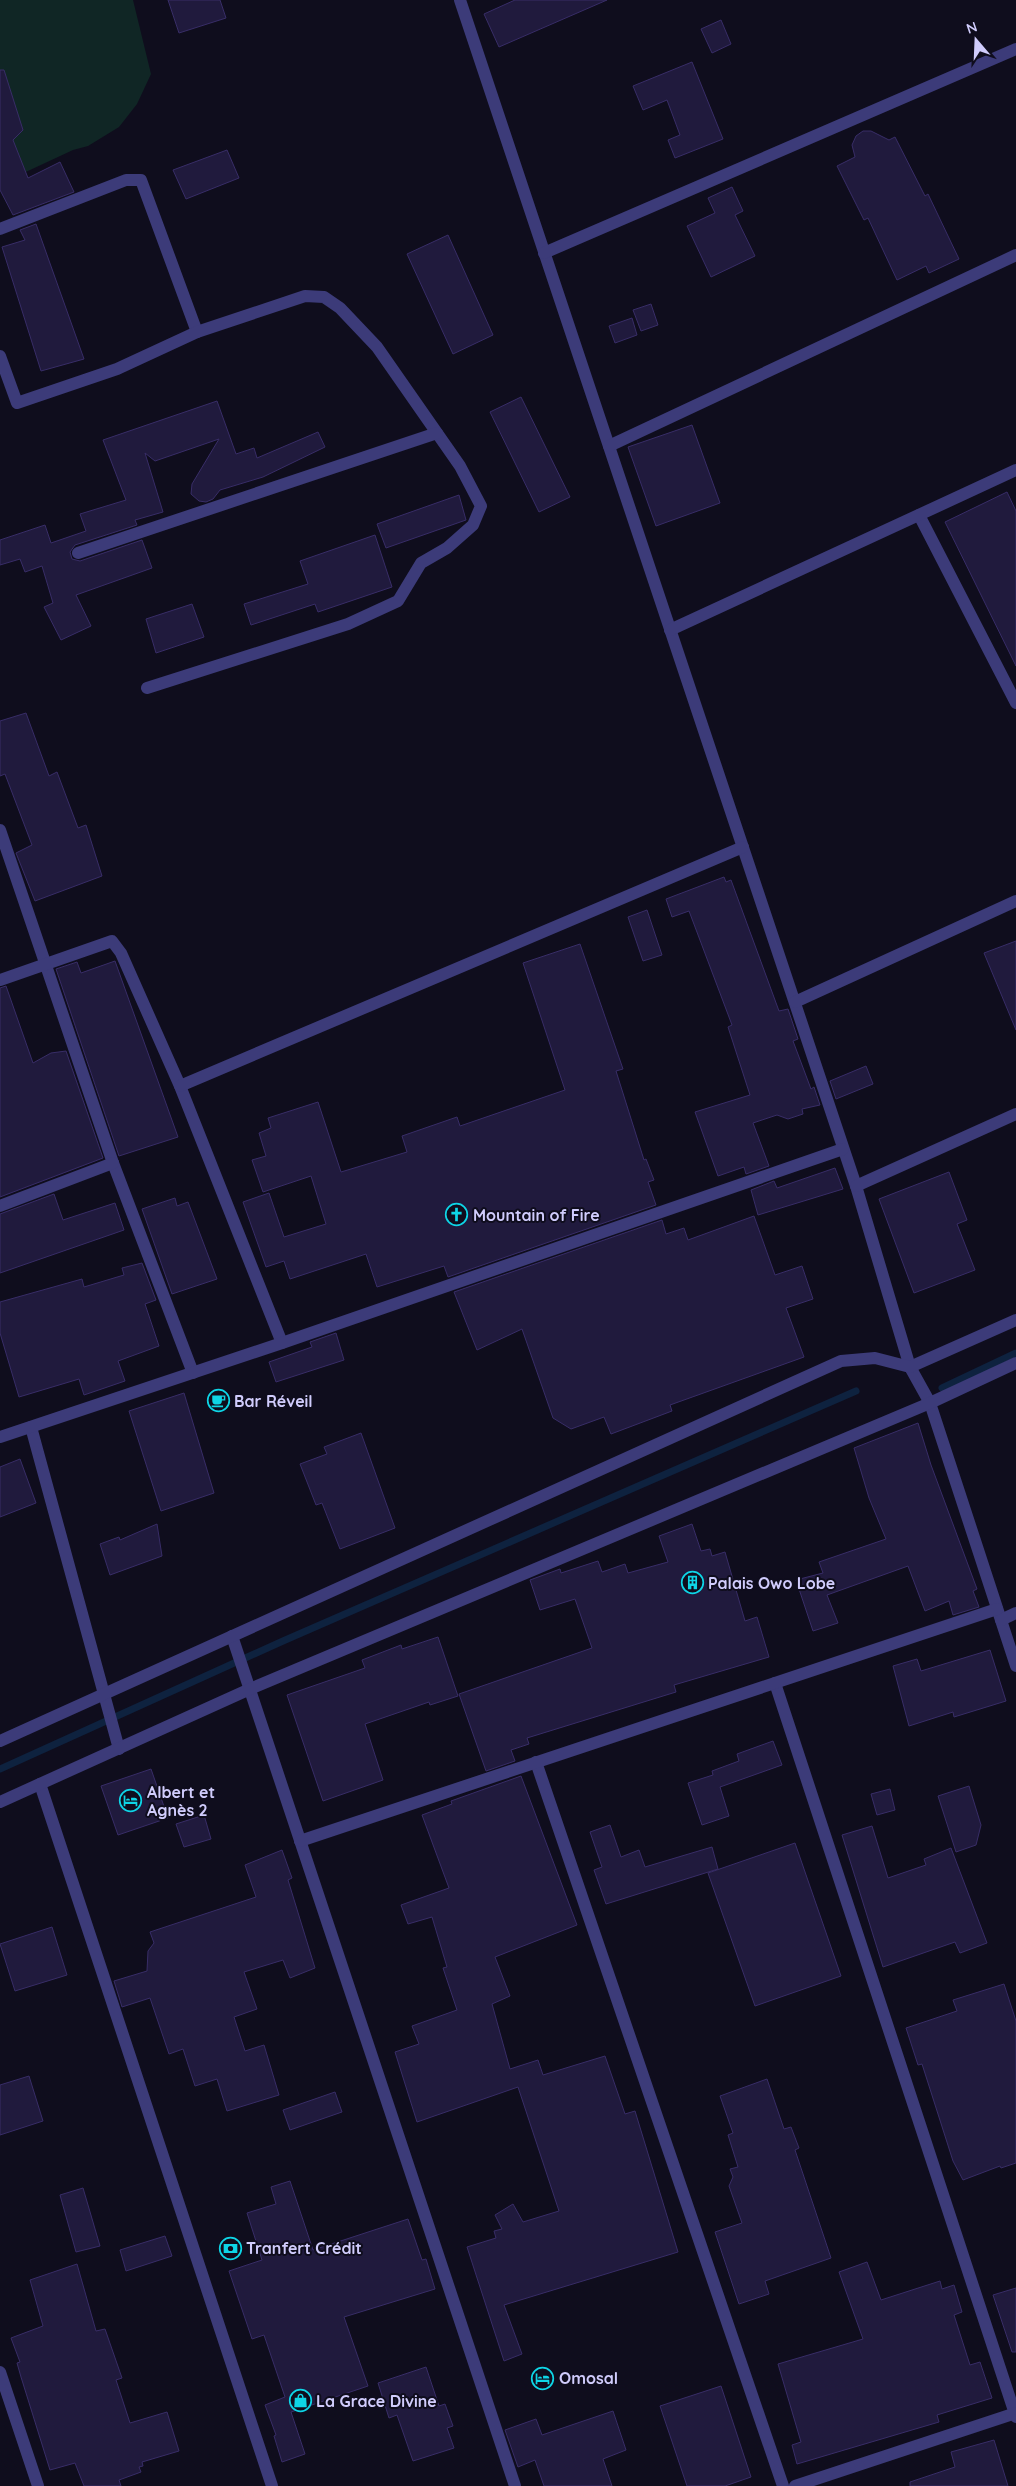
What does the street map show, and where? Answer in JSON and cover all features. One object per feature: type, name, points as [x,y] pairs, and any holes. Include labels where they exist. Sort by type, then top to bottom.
[{"type":"street","points":[[460,0],[844,1149],[910,1367],[930,1403],[1016,1666]]},
{"type":"street","points":[[544,253],[1016,50]]},
{"type":"street","points":[[0,230],[126,180],[141,180],[197,332]]},
{"type":"street","points":[[609,446],[1016,255]]},
{"type":"street","points":[[0,356],[17,403],[116,369],[197,332],[305,296],[324,297],[340,308],[376,347],[460,466],[481,506],[473,525],[447,548],[421,563],[398,601],[348,624],[147,688]]},
{"type":"street","points":[[78,553],[437,434]]},
{"type":"street","points":[[670,630],[1016,470]]},
{"type":"street","points":[[919,515],[1014,694]]},
{"type":"street","points":[[0,830],[44,965],[113,1163],[193,1373]]},
{"type":"street","points":[[180,1086],[743,847]]},
{"type":"street","points":[[795,1002],[1016,901]]},
{"type":"street","points":[[0,980],[112,942],[121,953],[180,1086],[282,1343]]},
{"type":"street","points":[[856,1186],[1016,1114]]},
{"type":"street","points":[[0,1437],[282,1343],[844,1149]]},
{"type":"street","points":[[0,1206],[113,1163]]},
{"type":"street","points":[[0,1741],[841,1361],[875,1358],[910,1367],[1016,1320]]},
{"type":"street","points":[[0,1802],[250,1689],[930,1403],[1016,1363]]},
{"type":"street","points":[[31,1427],[102,1694],[119,1748]]},
{"type":"street","points":[[300,1841],[775,1683],[999,1614],[1016,1614]]},
{"type":"street","points":[[232,1636],[515,2486]]},
{"type":"street","points":[[775,1683],[1016,2415],[795,2486]]},
{"type":"street","points":[[536,1762],[783,2486]]},
{"type":"street","points":[[40,1784],[272,2486]]},
{"type":"street","points":[[0,2372],[38,2486]]},
{"type":"green space","points":[[0,0],[133,0],[151,74],[137,104],[119,127],[88,146],[73,150],[0,184]]},
{"type":"building","points":[[168,0],[220,0],[226,18],[179,33]]},
{"type":"building","points":[[515,0],[607,0],[499,47],[484,14]]},
{"type":"building","points":[[721,20],[731,44],[712,53],[701,29]]},
{"type":"building","points":[[692,62],[723,139],[675,158],[668,140],[680,135],[667,100],[643,110],[633,86]]},
{"type":"building","points":[[0,70],[4,70],[23,130],[13,140],[28,178],[60,162],[74,192],[13,215],[0,190]]},
{"type":"building","points":[[863,131],[871,131],[889,140],[895,137],[925,196],[928,194],[959,259],[929,273],[926,266],[897,280],[868,218],[864,220],[837,166],[855,157],[852,145],[856,136]]},
{"type":"building","points":[[227,150],[239,178],[186,199],[173,170]]},
{"type":"building","points":[[732,187],[743,211],[735,215],[755,256],[711,277],[687,226],[715,213],[708,198]]},
{"type":"building","points":[[36,224],[84,359],[41,371],[2,247],[25,240],[20,230]]},
{"type":"building","points":[[448,235],[493,335],[453,354],[407,254]]},
{"type":"building","points":[[651,304],[658,325],[641,331],[633,310]]},
{"type":"building","points":[[632,318],[637,335],[615,343],[609,326]]},
{"type":"building","points":[[521,397],[570,497],[539,512],[490,412]]},
{"type":"building","points":[[217,401],[236,454],[254,448],[257,458],[318,432],[325,447],[263,477],[220,490],[213,499],[206,502],[199,501],[191,494],[192,484],[219,439],[155,461],[145,453],[163,512],[135,520],[137,525],[75,545],[70,552],[72,559],[80,561],[142,540],[152,568],[76,595],[91,626],[61,640],[44,607],[53,603],[42,566],[25,572],[20,559],[0,565],[0,540],[45,525],[51,543],[86,531],[80,514],[126,500],[103,440]]},
{"type":"building","points":[[692,425],[720,503],[656,526],[628,447]]},
{"type":"building","points":[[1007,492],[1016,511],[1016,666],[945,522]]},
{"type":"building","points":[[459,495],[466,520],[386,548],[377,524]]},
{"type":"building","points":[[375,535],[392,587],[318,612],[315,604],[251,625],[244,604],[308,584],[300,561]]},
{"type":"building","points":[[192,604],[204,637],[156,653],[146,619]]},
{"type":"building","points":[[26,713],[49,776],[57,772],[78,828],[86,825],[102,876],[35,901],[16,853],[32,845],[5,774],[0,776],[0,721]]},
{"type":"building","points":[[724,877],[726,882],[731,880],[779,1011],[788,1009],[798,1039],[793,1041],[811,1089],[814,1087],[820,1105],[802,1109],[803,1114],[788,1119],[777,1115],[753,1123],[769,1166],[746,1174],[744,1167],[718,1176],[695,1112],[750,1095],[728,1027],[732,1025],[689,911],[672,917],[666,899]]},
{"type":"building","points":[[647,910],[662,955],[643,961],[628,917]]},
{"type":"building","points":[[1016,941],[1016,1030],[984,953]]},
{"type":"building","points":[[580,944],[623,1069],[616,1071],[644,1160],[646,1159],[654,1180],[648,1182],[656,1205],[448,1277],[444,1266],[377,1287],[366,1254],[290,1279],[284,1261],[266,1267],[243,1202],[269,1193],[284,1237],[326,1224],[311,1176],[263,1192],[252,1160],[266,1156],[259,1133],[271,1128],[268,1118],[318,1102],[341,1172],[407,1152],[402,1136],[457,1117],[460,1126],[565,1090],[523,963]]},
{"type":"building","points":[[115,961],[178,1137],[119,1156],[56,969],[77,962],[81,973]]},
{"type":"building","points":[[6,986],[33,1063],[51,1053],[66,1051],[103,1158],[0,1197],[0,988]]},
{"type":"building","points":[[866,1066],[873,1084],[836,1099],[830,1081]]},
{"type":"building","points":[[835,1168],[843,1189],[758,1215],[751,1190],[774,1181],[777,1188]]},
{"type":"building","points":[[949,1172],[967,1220],[957,1224],[975,1270],[914,1293],[879,1199]]},
{"type":"building","points":[[54,1194],[63,1220],[115,1203],[124,1230],[0,1273],[0,1214]]},
{"type":"building","points":[[175,1198],[177,1206],[188,1202],[217,1279],[172,1294],[142,1209]]},
{"type":"building","points":[[754,1216],[775,1275],[802,1266],[813,1299],[786,1308],[804,1357],[670,1405],[672,1411],[611,1434],[604,1417],[571,1429],[553,1418],[522,1329],[477,1350],[454,1292],[662,1220],[666,1234],[684,1228],[688,1240]]},
{"type":"building","points":[[142,1263],[156,1300],[145,1304],[159,1346],[118,1361],[125,1381],[84,1395],[79,1379],[19,1397],[0,1333],[0,1302],[82,1279],[84,1287],[124,1275],[122,1268]]},
{"type":"building","points":[[336,1333],[344,1360],[276,1382],[269,1362],[312,1347],[310,1342]]},
{"type":"building","points":[[184,1393],[214,1493],[161,1511],[129,1411]]},
{"type":"building","points":[[918,1423],[931,1465],[977,1589],[973,1591],[979,1607],[953,1615],[949,1601],[925,1611],[908,1566],[827,1595],[838,1623],[813,1631],[796,1580],[823,1573],[819,1562],[886,1539],[869,1498],[854,1448]]},
{"type":"building","points":[[361,1433],[395,1528],[340,1549],[322,1503],[316,1505],[300,1464],[327,1454],[324,1447]]},
{"type":"building","points":[[20,1459],[36,1503],[0,1517],[0,1467]]},
{"type":"building","points":[[157,1524],[162,1556],[110,1575],[100,1544],[119,1537],[120,1540]]},
{"type":"building","points":[[692,1524],[701,1551],[710,1549],[712,1556],[725,1552],[745,1621],[757,1617],[769,1657],[674,1685],[676,1692],[527,1738],[529,1744],[511,1750],[515,1761],[486,1771],[459,1694],[592,1648],[575,1599],[540,1610],[530,1580],[560,1569],[561,1573],[598,1561],[602,1572],[625,1564],[628,1573],[668,1562],[659,1536]]},
{"type":"building","points":[[438,1637],[458,1696],[430,1705],[429,1702],[365,1724],[383,1780],[323,1801],[287,1695],[365,1668],[362,1660],[401,1645],[402,1649]]},
{"type":"building","points":[[990,1650],[1006,1701],[954,1717],[953,1712],[909,1726],[893,1666],[917,1659],[921,1671]]},
{"type":"building","points":[[773,1741],[782,1765],[720,1787],[729,1816],[702,1825],[688,1783],[713,1775],[712,1771],[739,1761],[737,1754]]},
{"type":"building","points":[[151,1769],[168,1818],[118,1835],[101,1786]]},
{"type":"building","points":[[521,1776],[577,1925],[495,1957],[510,1996],[492,2004],[510,2069],[538,2060],[543,2075],[605,2056],[625,2114],[635,2111],[678,2252],[504,2305],[522,2354],[504,2361],[467,2247],[496,2238],[494,2231],[502,2229],[495,2215],[513,2204],[523,2222],[559,2211],[518,2087],[417,2122],[395,2052],[419,2044],[412,2026],[457,2010],[443,1968],[447,1967],[432,1917],[408,1924],[401,1905],[449,1888],[422,1815],[452,1804],[451,1801]]},
{"type":"building","points":[[969,1786],[981,1825],[976,1845],[956,1852],[938,1796]]},
{"type":"building","points":[[890,1789],[895,1810],[877,1815],[871,1794]]},
{"type":"building","points":[[204,1815],[211,1839],[184,1847],[176,1824]]},
{"type":"building","points":[[610,1825],[621,1857],[639,1850],[645,1867],[712,1847],[718,1869],[606,1904],[594,1870],[602,1867],[590,1832]]},
{"type":"building","points":[[872,1826],[888,1878],[926,1865],[924,1859],[951,1848],[987,1943],[960,1953],[955,1942],[883,1967],[842,1835]]},
{"type":"building","points":[[795,1843],[841,1976],[755,2006],[708,1873]]},
{"type":"building","points":[[282,1850],[292,1878],[288,1880],[315,1968],[290,1978],[283,1960],[244,1972],[257,2009],[234,2017],[245,2051],[264,2045],[279,2095],[227,2111],[217,2079],[195,2086],[183,2049],[169,2054],[150,1998],[122,2007],[114,1981],[147,1971],[148,1951],[154,1943],[150,1932],[256,1897],[245,1865]]},
{"type":"building","points":[[52,1927],[67,1975],[15,1991],[0,1944]]},
{"type":"building","points":[[1004,1984],[1016,2021],[1016,2163],[1001,2168],[1000,2166],[963,2180],[953,2161],[922,2064],[918,2065],[906,2028],[957,2011],[953,2000]]},
{"type":"building","points":[[29,2076],[43,2121],[0,2135],[0,2085]]},
{"type":"building","points":[[767,2079],[784,2129],[791,2127],[799,2148],[795,2150],[831,2258],[765,2281],[769,2294],[739,2304],[715,2232],[742,2223],[729,2186],[733,2177],[730,2169],[738,2167],[728,2135],[733,2133],[720,2096]]},
{"type":"building","points":[[335,2092],[342,2112],[290,2130],[283,2110]]},
{"type":"building","points":[[290,2181],[313,2250],[408,2219],[422,2260],[426,2259],[435,2289],[344,2317],[368,2386],[291,2412],[305,2454],[282,2462],[274,2436],[276,2435],[265,2405],[285,2397],[264,2335],[252,2339],[229,2271],[262,2260],[247,2213],[276,2204],[271,2187]]},
{"type":"building","points":[[83,2188],[100,2246],[76,2252],[60,2195]]},
{"type":"building","points":[[165,2236],[172,2256],[126,2271],[120,2250]]},
{"type":"building","points":[[867,2262],[881,2300],[940,2281],[942,2289],[954,2285],[962,2312],[954,2315],[970,2365],[980,2362],[992,2398],[937,2415],[939,2422],[797,2464],[792,2445],[801,2442],[778,2364],[863,2339],[839,2272]]},
{"type":"building","points":[[77,2264],[96,2331],[105,2329],[122,2378],[116,2380],[130,2423],[167,2412],[179,2451],[142,2462],[143,2466],[139,2467],[141,2472],[119,2480],[121,2486],[84,2486],[75,2463],[50,2470],[17,2363],[20,2362],[11,2338],[43,2326],[30,2280]]},
{"type":"building","points":[[1016,2288],[1016,2352],[1012,2352],[993,2295]]},
{"type":"building","points":[[426,2367],[439,2406],[445,2404],[453,2426],[447,2428],[454,2448],[413,2461],[397,2415],[389,2418],[378,2383]]},
{"type":"building","points":[[721,2386],[751,2477],[725,2486],[687,2486],[660,2406]]},
{"type":"building","points":[[613,2411],[626,2450],[603,2459],[612,2486],[544,2486],[535,2460],[518,2467],[505,2430],[536,2419],[542,2435]]},
{"type":"building","points":[[994,2440],[1008,2486],[910,2486],[910,2482],[955,2467],[951,2452]]},
{"type":"waterway","points":[[942,1388],[1016,1353]]},
{"type":"waterway","points":[[0,1769],[283,1641],[856,1391]]},
{"type":"place","name":"Mountain of Fire","points":[[457,1215]]},
{"type":"place","name":"Bar Réveil","points":[[218,1401]]},
{"type":"place","name":"Palais Owo Lobe","points":[[692,1583]]},
{"type":"place","name":"Albert et Agnès 2","points":[[131,1801]]},
{"type":"place","name":"Tranfert Crédit","points":[[230,2248]]},
{"type":"place","name":"Omosal","points":[[543,2378]]},
{"type":"place","name":"La Grace Divine","points":[[300,2401]]}]
